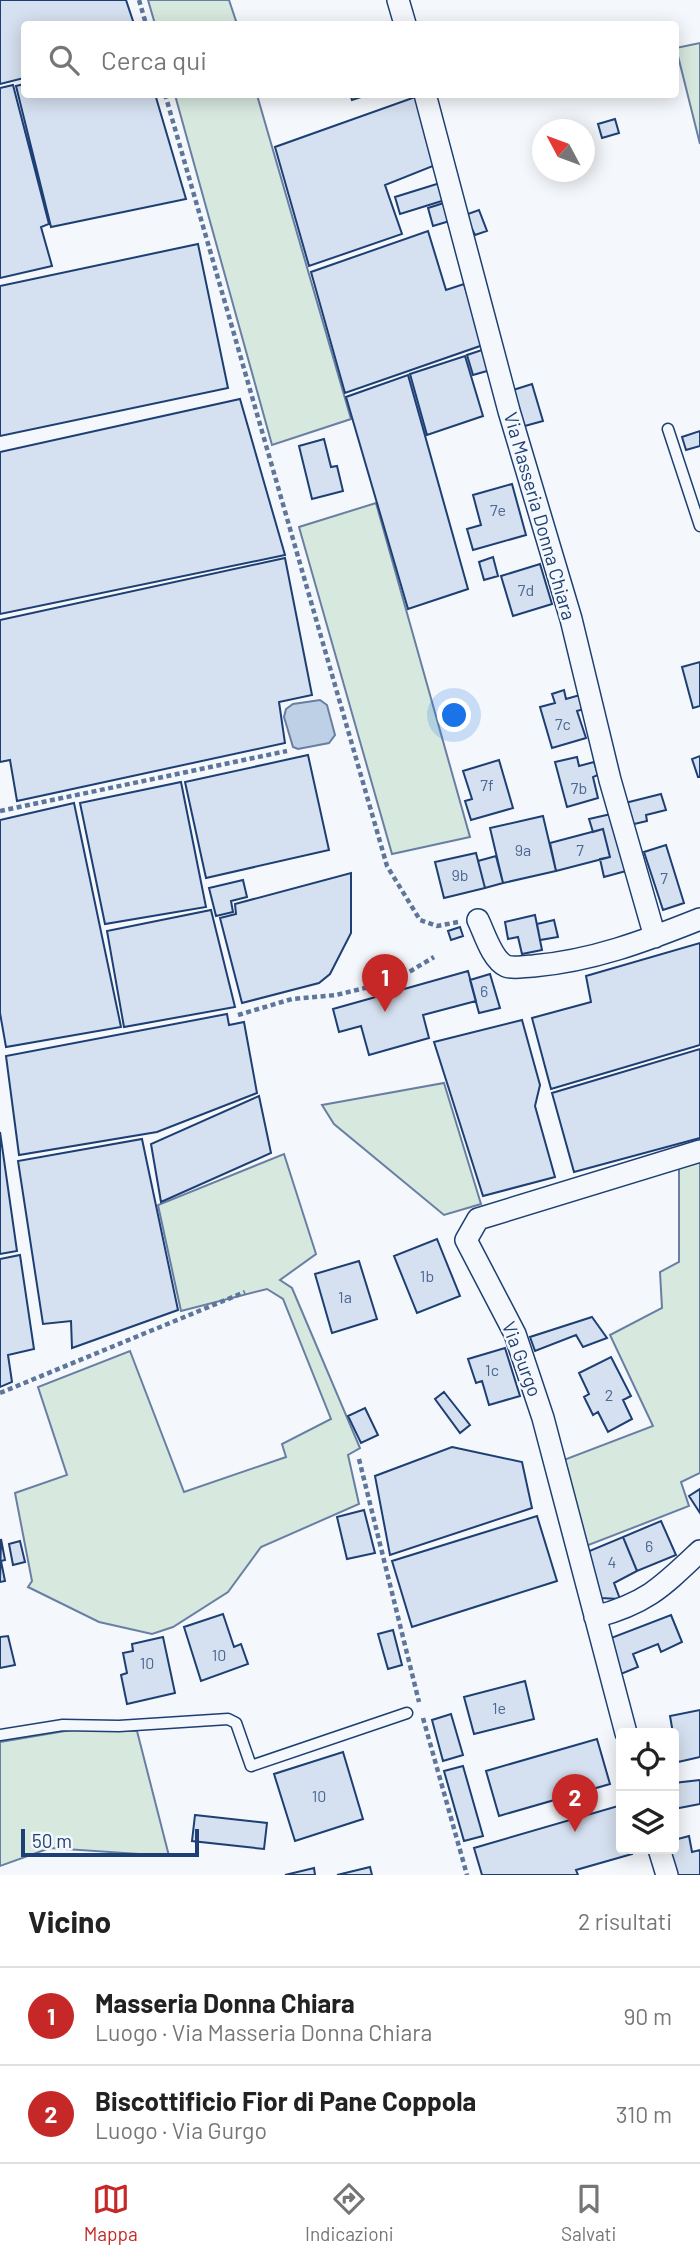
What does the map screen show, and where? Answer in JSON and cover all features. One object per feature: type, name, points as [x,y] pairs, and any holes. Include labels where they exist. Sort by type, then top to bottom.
[{"type":"street","points":[[398,0],[404,21]]},
{"type":"street","name":"Via Masseria Donna Chiara","points":[[426,98],[509,411],[571,619],[610,780],[654,937]]},
{"type":"street","points":[[478,920],[497,957],[504,965],[513,967],[565,963],[654,937],[700,919]]},
{"type":"street","name":"Via Gurgo","points":[[625,1728],[535,1394],[515,1334],[466,1240],[478,1219],[700,1151]]},
{"type":"street","points":[[596,1617],[630,1608],[656,1593],[700,1551]]},
{"type":"street","points":[[661,1854],[667,1875]]},
{"type":"lane","points":[[668,429],[700,526]]},
{"type":"lane","points":[[0,1735],[63,1725],[119,1726],[228,1718],[236,1723],[251,1766],[407,1713]]},
{"type":"path","points":[[139,0],[145,21]]},
{"type":"path","points":[[166,98],[387,866],[420,920],[437,926],[478,920]]},
{"type":"path","points":[[0,811],[287,751]]},
{"type":"path","points":[[237,1015],[292,999],[336,995],[394,981],[434,957]]},
{"type":"path","points":[[0,1393],[245,1292]]},
{"type":"path","points":[[359,1459],[421,1712],[467,1875]]},
{"type":"shaded area","points":[[148,0],[229,0],[236,21],[154,21]]},
{"type":"shaded area","points":[[700,43],[700,144],[679,60],[679,47]]},
{"type":"shaded area","points":[[176,98],[258,98],[351,419],[272,445]]},
{"type":"shaded area","points":[[376,503],[470,837],[392,854],[299,527]]},
{"type":"shaded area","points":[[444,1083],[481,1204],[444,1215],[334,1124],[322,1105]]},
{"type":"shaded area","points":[[284,1154],[316,1254],[280,1280],[292,1288],[360,1448],[348,1455],[359,1504],[261,1547],[228,1592],[173,1627],[152,1634],[99,1622],[28,1587],[32,1581],[15,1493],[67,1475],[38,1387],[130,1351],[184,1492],[286,1457],[282,1444],[331,1419],[283,1299],[267,1289],[181,1311],[158,1205]]},
{"type":"shaded area","points":[[700,1159],[700,1473],[681,1482],[689,1506],[586,1546],[561,1461],[653,1426],[610,1335],[662,1308],[660,1272],[679,1262],[679,1165]]},
{"type":"shaded area","points":[[77,1729],[137,1731],[169,1856],[50,1848],[0,1866],[0,1742]]},
{"type":"water","points":[[320,700],[327,705],[335,735],[329,743],[298,749],[293,747],[284,717],[286,709],[293,704]]},
{"type":"building","points":[[0,0],[126,0],[133,21],[21,21],[21,79],[0,84]]},
{"type":"building","points":[[13,85],[49,224],[41,227],[52,266],[0,278],[0,88]]},
{"type":"building","points":[[21,85],[21,98],[156,98],[186,199],[51,227],[16,86]]},
{"type":"building","points":[[419,98],[438,164],[385,185],[402,234],[309,266],[275,147]]},
{"type":"building","points":[[615,119],[619,133],[602,138],[598,124]]},
{"type":"building","points":[[440,183],[445,200],[400,214],[395,197]]},
{"type":"building","points":[[447,202],[453,220],[433,226],[428,208]]},
{"type":"building","points":[[479,210],[487,231],[475,235],[465,215]]},
{"type":"building","points":[[428,231],[446,290],[464,284],[483,345],[345,393],[311,272]]},
{"type":"building","points":[[198,244],[228,388],[0,436],[0,286]]},
{"type":"building","points":[[488,348],[494,369],[473,375],[467,355]]},
{"type":"building","points":[[465,356],[483,416],[427,435],[410,374]]},
{"type":"building","points":[[408,375],[468,589],[408,609],[346,397]]},
{"type":"building","points":[[532,384],[543,421],[521,427],[510,391]]},
{"type":"building","points":[[240,399],[285,555],[0,614],[0,452]]},
{"type":"building","points":[[700,431],[700,446],[686,450],[682,437]]},
{"type":"building","points":[[324,439],[331,467],[337,466],[343,491],[312,499],[299,446]]},
{"type":"building","points":[[512,484],[526,535],[473,550],[467,529],[481,525],[473,495]]},
{"type":"building","points":[[493,557],[498,576],[484,580],[479,562]]},
{"type":"building","points":[[285,558],[312,695],[279,702],[285,743],[17,801],[10,760],[0,762],[0,620]]},
{"type":"building","points":[[540,564],[552,604],[513,616],[501,576]]},
{"type":"building","points":[[700,662],[700,706],[693,708],[682,667]]},
{"type":"building","points":[[564,690],[566,699],[580,695],[584,709],[577,711],[586,738],[552,748],[540,707],[555,703],[552,694]]},
{"type":"building","points":[[308,755],[329,850],[206,878],[185,782]]},
{"type":"building","points":[[700,756],[700,777],[698,777],[692,759]]},
{"type":"building","points":[[577,757],[579,766],[594,762],[598,775],[593,777],[598,798],[567,807],[555,762]]},
{"type":"building","points":[[499,760],[513,808],[471,820],[465,801],[472,799],[463,771]]},
{"type":"building","points":[[181,782],[206,907],[105,924],[80,803]]},
{"type":"building","points":[[661,794],[666,810],[646,815],[647,821],[630,825],[625,803]]},
{"type":"building","points":[[74,803],[121,1027],[6,1047],[0,1013],[0,820]]},
{"type":"building","points":[[611,814],[626,871],[604,877],[600,859],[610,857],[603,829],[593,832],[589,819]]},
{"type":"building","points":[[543,816],[556,871],[503,883],[490,828]]},
{"type":"building","points":[[603,829],[610,857],[556,871],[550,843]]},
{"type":"building","points":[[666,845],[684,903],[663,910],[644,852]]},
{"type":"building","points":[[476,853],[485,888],[444,898],[435,862]]},
{"type":"building","points":[[496,856],[503,883],[485,888],[478,861]]},
{"type":"building","points":[[351,873],[351,933],[330,974],[319,983],[242,1003],[220,918],[236,914],[235,904]]},
{"type":"building","points":[[243,880],[247,897],[231,901],[233,912],[216,916],[209,888]]},
{"type":"building","points":[[211,910],[235,1007],[124,1027],[107,931]]},
{"type":"building","points":[[535,915],[542,950],[522,954],[518,937],[508,939],[505,922]]},
{"type":"building","points":[[554,920],[558,937],[540,940],[537,924]]},
{"type":"building","points":[[460,927],[463,936],[451,940],[448,931]]},
{"type":"building","points":[[700,943],[700,1045],[551,1089],[532,1018],[591,1002],[586,976]]},
{"type":"building","points":[[468,971],[476,1001],[423,1015],[429,1038],[369,1055],[361,1026],[339,1032],[333,1009]]},
{"type":"building","points":[[490,974],[500,1008],[479,1013],[470,980]]},
{"type":"building","points":[[227,1014],[229,1025],[244,1022],[257,1093],[157,1132],[19,1155],[6,1056]]},
{"type":"building","points":[[522,1020],[540,1085],[535,1106],[555,1177],[483,1196],[434,1042]]},
{"type":"building","points":[[700,1049],[700,1138],[574,1172],[552,1093]]},
{"type":"building","points":[[259,1096],[271,1153],[161,1202],[151,1144]]},
{"type":"building","points":[[0,1132],[17,1251],[0,1254]]},
{"type":"building","points":[[142,1139],[178,1310],[72,1348],[71,1321],[43,1324],[18,1161]]},
{"type":"building","points":[[437,1239],[460,1296],[417,1313],[394,1256]]},
{"type":"building","points":[[20,1255],[34,1349],[8,1355],[12,1382],[0,1387],[0,1259]]},
{"type":"building","points":[[359,1261],[377,1319],[332,1333],[315,1274]]},
{"type":"building","points":[[592,1317],[607,1338],[583,1347],[576,1335],[535,1351],[530,1337]]},
{"type":"building","points":[[505,1348],[520,1396],[489,1405],[482,1381],[476,1383],[468,1359]]},
{"type":"building","points":[[611,1357],[631,1396],[623,1400],[632,1419],[608,1432],[598,1412],[593,1415],[584,1397],[589,1394],[579,1373]]},
{"type":"building","points":[[444,1392],[470,1425],[460,1433],[435,1399]]},
{"type":"building","points":[[365,1408],[378,1435],[361,1443],[348,1416]]},
{"type":"building","points":[[452,1447],[522,1462],[532,1508],[390,1555],[375,1476]]},
{"type":"building","points":[[700,1489],[700,1513],[689,1496]]},
{"type":"building","points":[[364,1510],[375,1553],[347,1559],[337,1517]]},
{"type":"building","points":[[537,1516],[557,1581],[412,1627],[392,1561]]},
{"type":"building","points":[[661,1521],[676,1555],[637,1571],[623,1537]]},
{"type":"building","points":[[623,1537],[637,1571],[614,1583],[620,1599],[600,1598],[587,1552]]},
{"type":"building","points":[[1,1539],[5,1581],[0,1582]]},
{"type":"building","points":[[20,1541],[25,1562],[13,1565],[9,1544]]},
{"type":"building","points":[[223,1614],[234,1647],[241,1644],[248,1664],[201,1681],[184,1627]]},
{"type":"building","points":[[671,1615],[682,1642],[661,1652],[658,1644],[633,1654],[638,1667],[621,1674],[611,1638]]},
{"type":"building","points":[[393,1630],[402,1665],[388,1669],[378,1634]]},
{"type":"building","points":[[8,1636],[15,1665],[0,1668],[0,1637]]},
{"type":"building","points":[[163,1637],[175,1693],[127,1704],[121,1675],[127,1673],[123,1653],[133,1651],[132,1644]]},
{"type":"building","points":[[525,1681],[534,1719],[474,1734],[464,1697]]},
{"type":"building","points":[[700,1710],[700,1757],[679,1762],[679,1728],[672,1728],[670,1716]]},
{"type":"building","points":[[451,1714],[463,1755],[443,1761],[432,1720]]},
{"type":"building","points":[[597,1739],[610,1784],[499,1816],[486,1771]]},
{"type":"building","points":[[343,1752],[363,1819],[295,1841],[274,1774]]},
{"type":"building","points":[[463,1766],[483,1836],[464,1841],[444,1771]]},
{"type":"building","points":[[700,1780],[700,1804],[679,1808],[679,1782]]},
{"type":"building","points":[[616,1807],[616,1854],[632,1854],[576,1870],[578,1875],[482,1875],[474,1848]]},
{"type":"building","points":[[195,1815],[267,1823],[264,1849],[192,1841]]},
{"type":"building","points":[[689,1836],[692,1852],[700,1850],[700,1875],[676,1875],[670,1854],[679,1854],[679,1839]]},
{"type":"building","points":[[370,1867],[372,1875],[337,1875]]},
{"type":"building","points":[[314,1868],[315,1875],[285,1875]]},
{"type":"place","name":"Masseria Donna Chiara","points":[[385,1012]]},
{"type":"place","name":"Biscottificio Fior di Pane Coppola","points":[[575,1832]]}]
